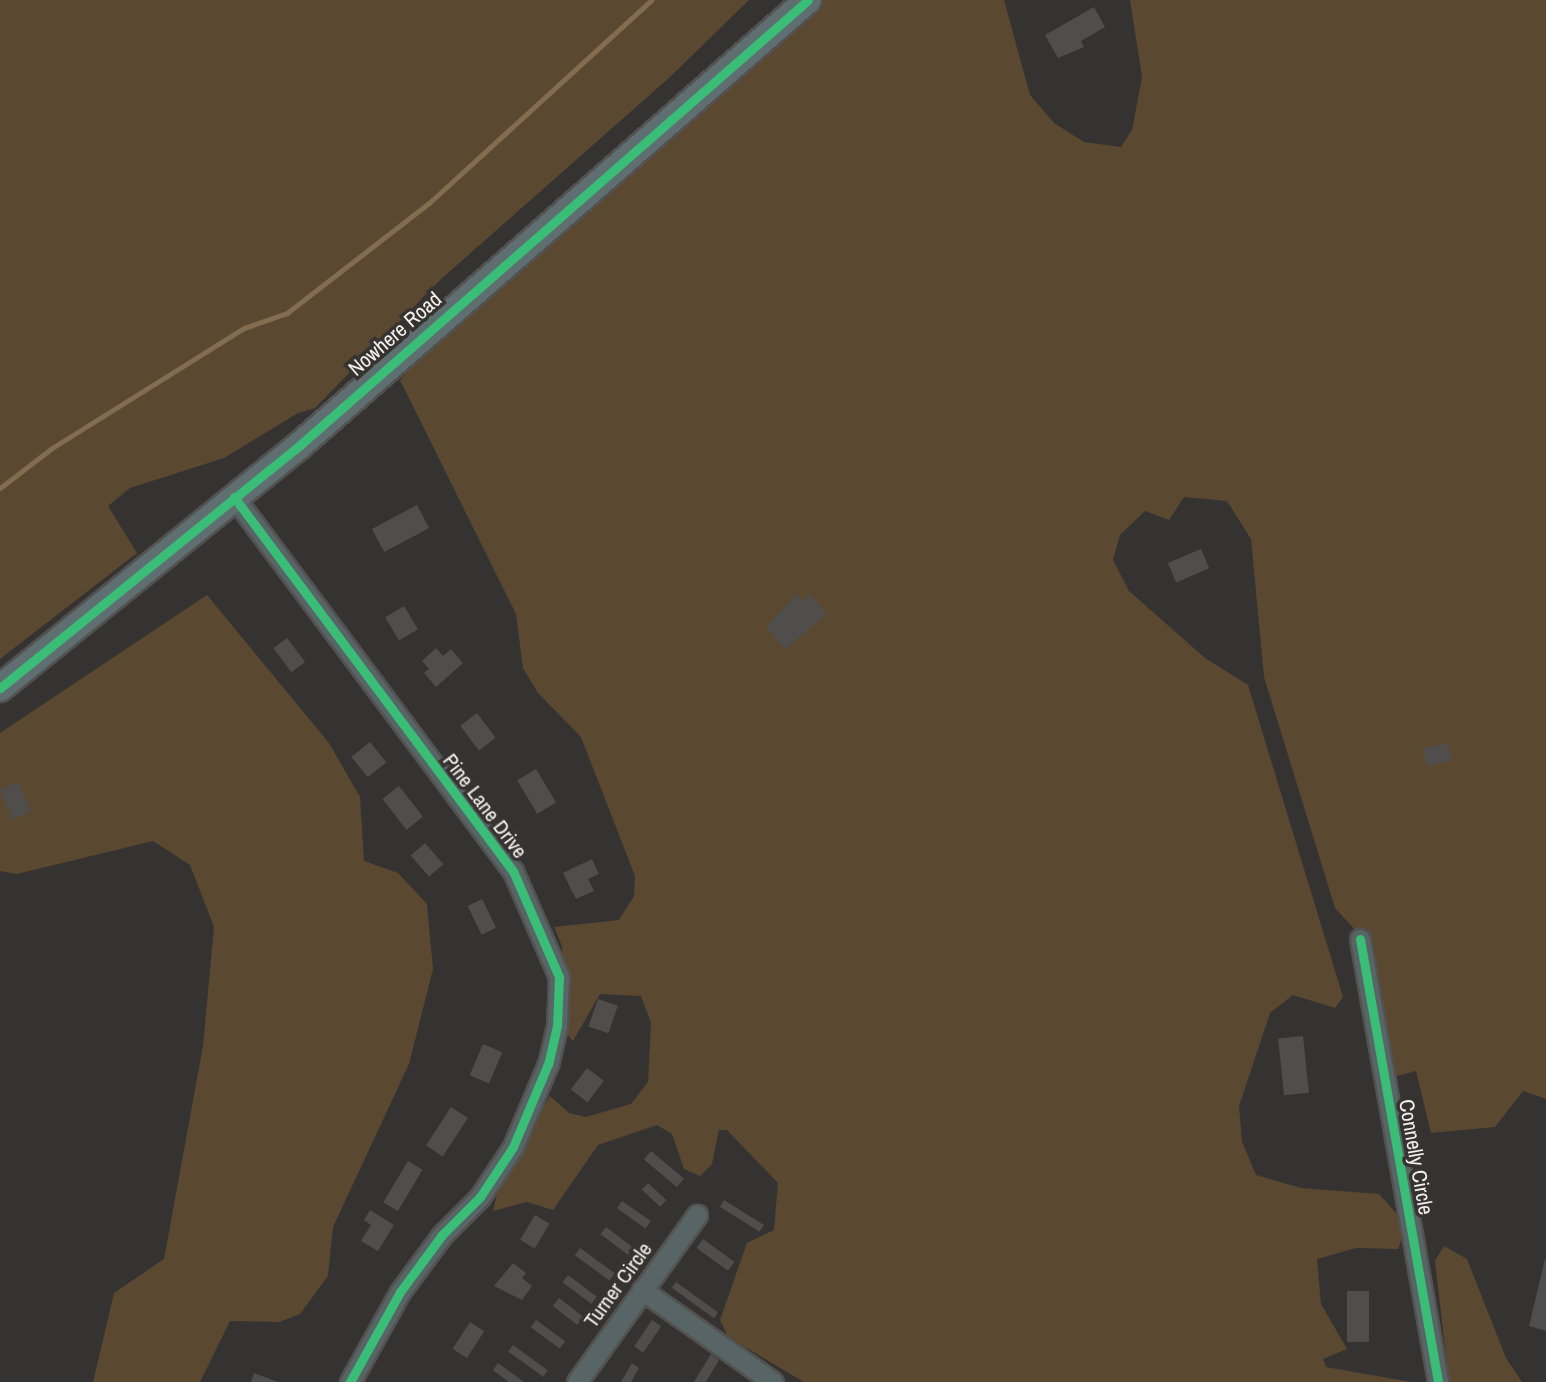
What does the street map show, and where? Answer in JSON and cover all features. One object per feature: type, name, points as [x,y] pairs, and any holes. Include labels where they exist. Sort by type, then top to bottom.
[{"type":"street","name":"Nowhere Road","points":[[0,688],[300,445],[808,0]]},
{"type":"street","name":"Pine Lane Drive","points":[[234,497],[513,871],[559,977],[557,1026],[548,1064],[513,1147],[480,1197],[442,1234],[400,1292],[350,1382]]},
{"type":"street","name":"Connelly Circle","points":[[1360,939],[1438,1382]]},
{"type":"street","name":"Turner Circle","points":[[577,1382],[697,1214]]},
{"type":"street","points":[[642,1290],[773,1382]]},
{"type":"shaded area","points":[[0,0],[749,0],[670,77],[440,280],[315,408],[298,413],[224,458],[130,488],[108,506],[137,553],[0,659]]},
{"type":"shaded area","points":[[822,0],[1004,0],[1030,95],[1054,123],[1084,142],[1121,147],[1132,130],[1142,77],[1130,0],[1546,0],[1546,1099],[1523,1091],[1495,1127],[1431,1133],[1416,1071],[1389,1078],[1369,945],[1335,908],[1264,677],[1251,539],[1227,501],[1184,497],[1169,520],[1145,511],[1120,535],[1113,560],[1129,591],[1205,658],[1248,685],[1343,997],[1335,1008],[1293,995],[1270,1013],[1239,1106],[1242,1142],[1256,1175],[1301,1188],[1379,1194],[1407,1225],[1398,1249],[1356,1248],[1317,1259],[1321,1304],[1347,1349],[1323,1359],[1326,1367],[1411,1382],[804,1382],[728,1337],[720,1320],[747,1243],[774,1230],[778,1183],[727,1130],[719,1130],[712,1164],[700,1176],[684,1169],[672,1134],[657,1125],[598,1145],[553,1210],[527,1202],[493,1211],[501,1176],[550,1096],[569,1113],[586,1117],[631,1104],[648,1082],[651,1023],[641,996],[600,994],[573,1041],[566,1033],[562,946],[554,927],[619,920],[634,896],[635,876],[581,737],[538,693],[523,668],[516,614],[400,380],[450,320],[684,114]]},
{"type":"shaded area","points":[[207,595],[329,743],[360,797],[364,861],[398,873],[427,904],[433,969],[409,1064],[333,1227],[328,1276],[300,1314],[279,1322],[230,1321],[200,1382],[93,1382],[114,1293],[164,1259],[203,1046],[214,927],[190,865],[153,841],[17,874],[0,871],[0,733]]},
{"type":"shaded area","points":[[1444,1246],[1467,1259],[1506,1358],[1522,1382],[1449,1382],[1435,1261]]},
{"type":"building","points":[[1094,7],[1105,27],[1081,41],[1084,47],[1058,58],[1045,35]]},
{"type":"building","points":[[417,505],[429,528],[384,552],[372,529]]},
{"type":"building","points":[[1201,549],[1209,568],[1176,582],[1168,563]]},
{"type":"building","points":[[797,594],[803,601],[810,594],[827,614],[785,649],[766,627]]},
{"type":"building","points":[[404,606],[418,629],[399,640],[385,617]]},
{"type":"building","points":[[287,638],[305,662],[291,672],[273,648]]},
{"type":"building","points":[[436,648],[443,656],[451,649],[463,663],[436,687],[424,673],[429,669],[422,661]]},
{"type":"building","points":[[477,713],[496,738],[479,750],[460,726]]},
{"type":"building","points":[[370,742],[386,762],[368,777],[351,757]]},
{"type":"building","points":[[1448,743],[1452,761],[1427,766],[1423,749]]},
{"type":"building","points":[[536,769],[556,802],[537,814],[517,780]]},
{"type":"building","points":[[18,782],[31,811],[13,819],[0,790]]},
{"type":"building","points":[[399,786],[423,817],[406,830],[382,799]]},
{"type":"building","points":[[425,843],[443,864],[429,877],[411,855]]},
{"type":"building","points":[[592,859],[599,874],[588,879],[594,891],[576,899],[563,873]]},
{"type":"building","points":[[482,899],[496,928],[482,935],[468,906]]},
{"type":"building","points":[[598,999],[618,1006],[608,1033],[589,1026]]},
{"type":"building","points":[[1303,1036],[1309,1093],[1284,1095],[1278,1039]]},
{"type":"building","points":[[483,1044],[502,1052],[489,1084],[470,1075]]},
{"type":"building","points":[[587,1068],[604,1081],[588,1102],[571,1090]]},
{"type":"building","points":[[451,1107],[468,1118],[443,1156],[426,1146]]},
{"type":"building","points":[[651,1151],[684,1179],[677,1187],[644,1159]]},
{"type":"building","points":[[408,1161],[423,1170],[398,1211],[383,1202]]},
{"type":"building","points":[[648,1183],[666,1200],[660,1207],[642,1190]]},
{"type":"building","points":[[724,1200],[764,1225],[760,1232],[720,1207]]},
{"type":"building","points":[[622,1201],[651,1221],[646,1228],[617,1208]]},
{"type":"building","points":[[370,1210],[394,1225],[378,1251],[361,1241],[371,1225],[364,1220]]},
{"type":"building","points":[[535,1215],[550,1224],[535,1249],[520,1240]]},
{"type":"building","points":[[606,1227],[633,1247],[628,1255],[601,1234]]},
{"type":"building","points":[[703,1239],[735,1262],[728,1271],[697,1248]]},
{"type":"building","points":[[580,1248],[615,1273],[609,1281],[575,1255]]},
{"type":"building","points":[[1546,1259],[1546,1331],[1529,1326]]},
{"type":"building","points":[[513,1263],[526,1273],[522,1278],[532,1286],[522,1300],[494,1286]]},
{"type":"building","points":[[568,1275],[597,1297],[591,1304],[563,1282]]},
{"type":"building","points":[[676,1282],[718,1313],[714,1318],[672,1288]]},
{"type":"building","points":[[1347,1291],[1369,1291],[1369,1342],[1347,1342]]},
{"type":"building","points":[[559,1298],[583,1317],[577,1325],[553,1306]]},
{"type":"building","points":[[536,1320],[565,1341],[560,1348],[531,1327]]},
{"type":"building","points":[[652,1320],[661,1326],[643,1353],[634,1347]]},
{"type":"building","points":[[470,1322],[484,1331],[467,1358],[453,1349]]},
{"type":"building","points":[[513,1345],[548,1370],[543,1377],[508,1351]]},
{"type":"building","points":[[711,1354],[719,1360],[706,1382],[694,1382]]},
{"type":"building","points":[[498,1363],[524,1382],[509,1382],[493,1370]]},
{"type":"building","points":[[632,1363],[639,1368],[631,1382],[621,1382]]},
{"type":"building","points":[[254,1373],[278,1382],[251,1382]]},
{"type":"waterway","points":[[0,488],[52,448],[244,328],[287,313],[429,203],[651,0]]},
{"type":"cycle path","points":[[0,688],[300,445],[808,0]]},
{"type":"cycle path","points":[[234,497],[513,871],[559,977],[557,1026],[548,1064],[513,1147],[480,1197],[442,1235],[400,1292],[350,1382]]},
{"type":"cycle path","points":[[1360,939],[1438,1382]]}]
